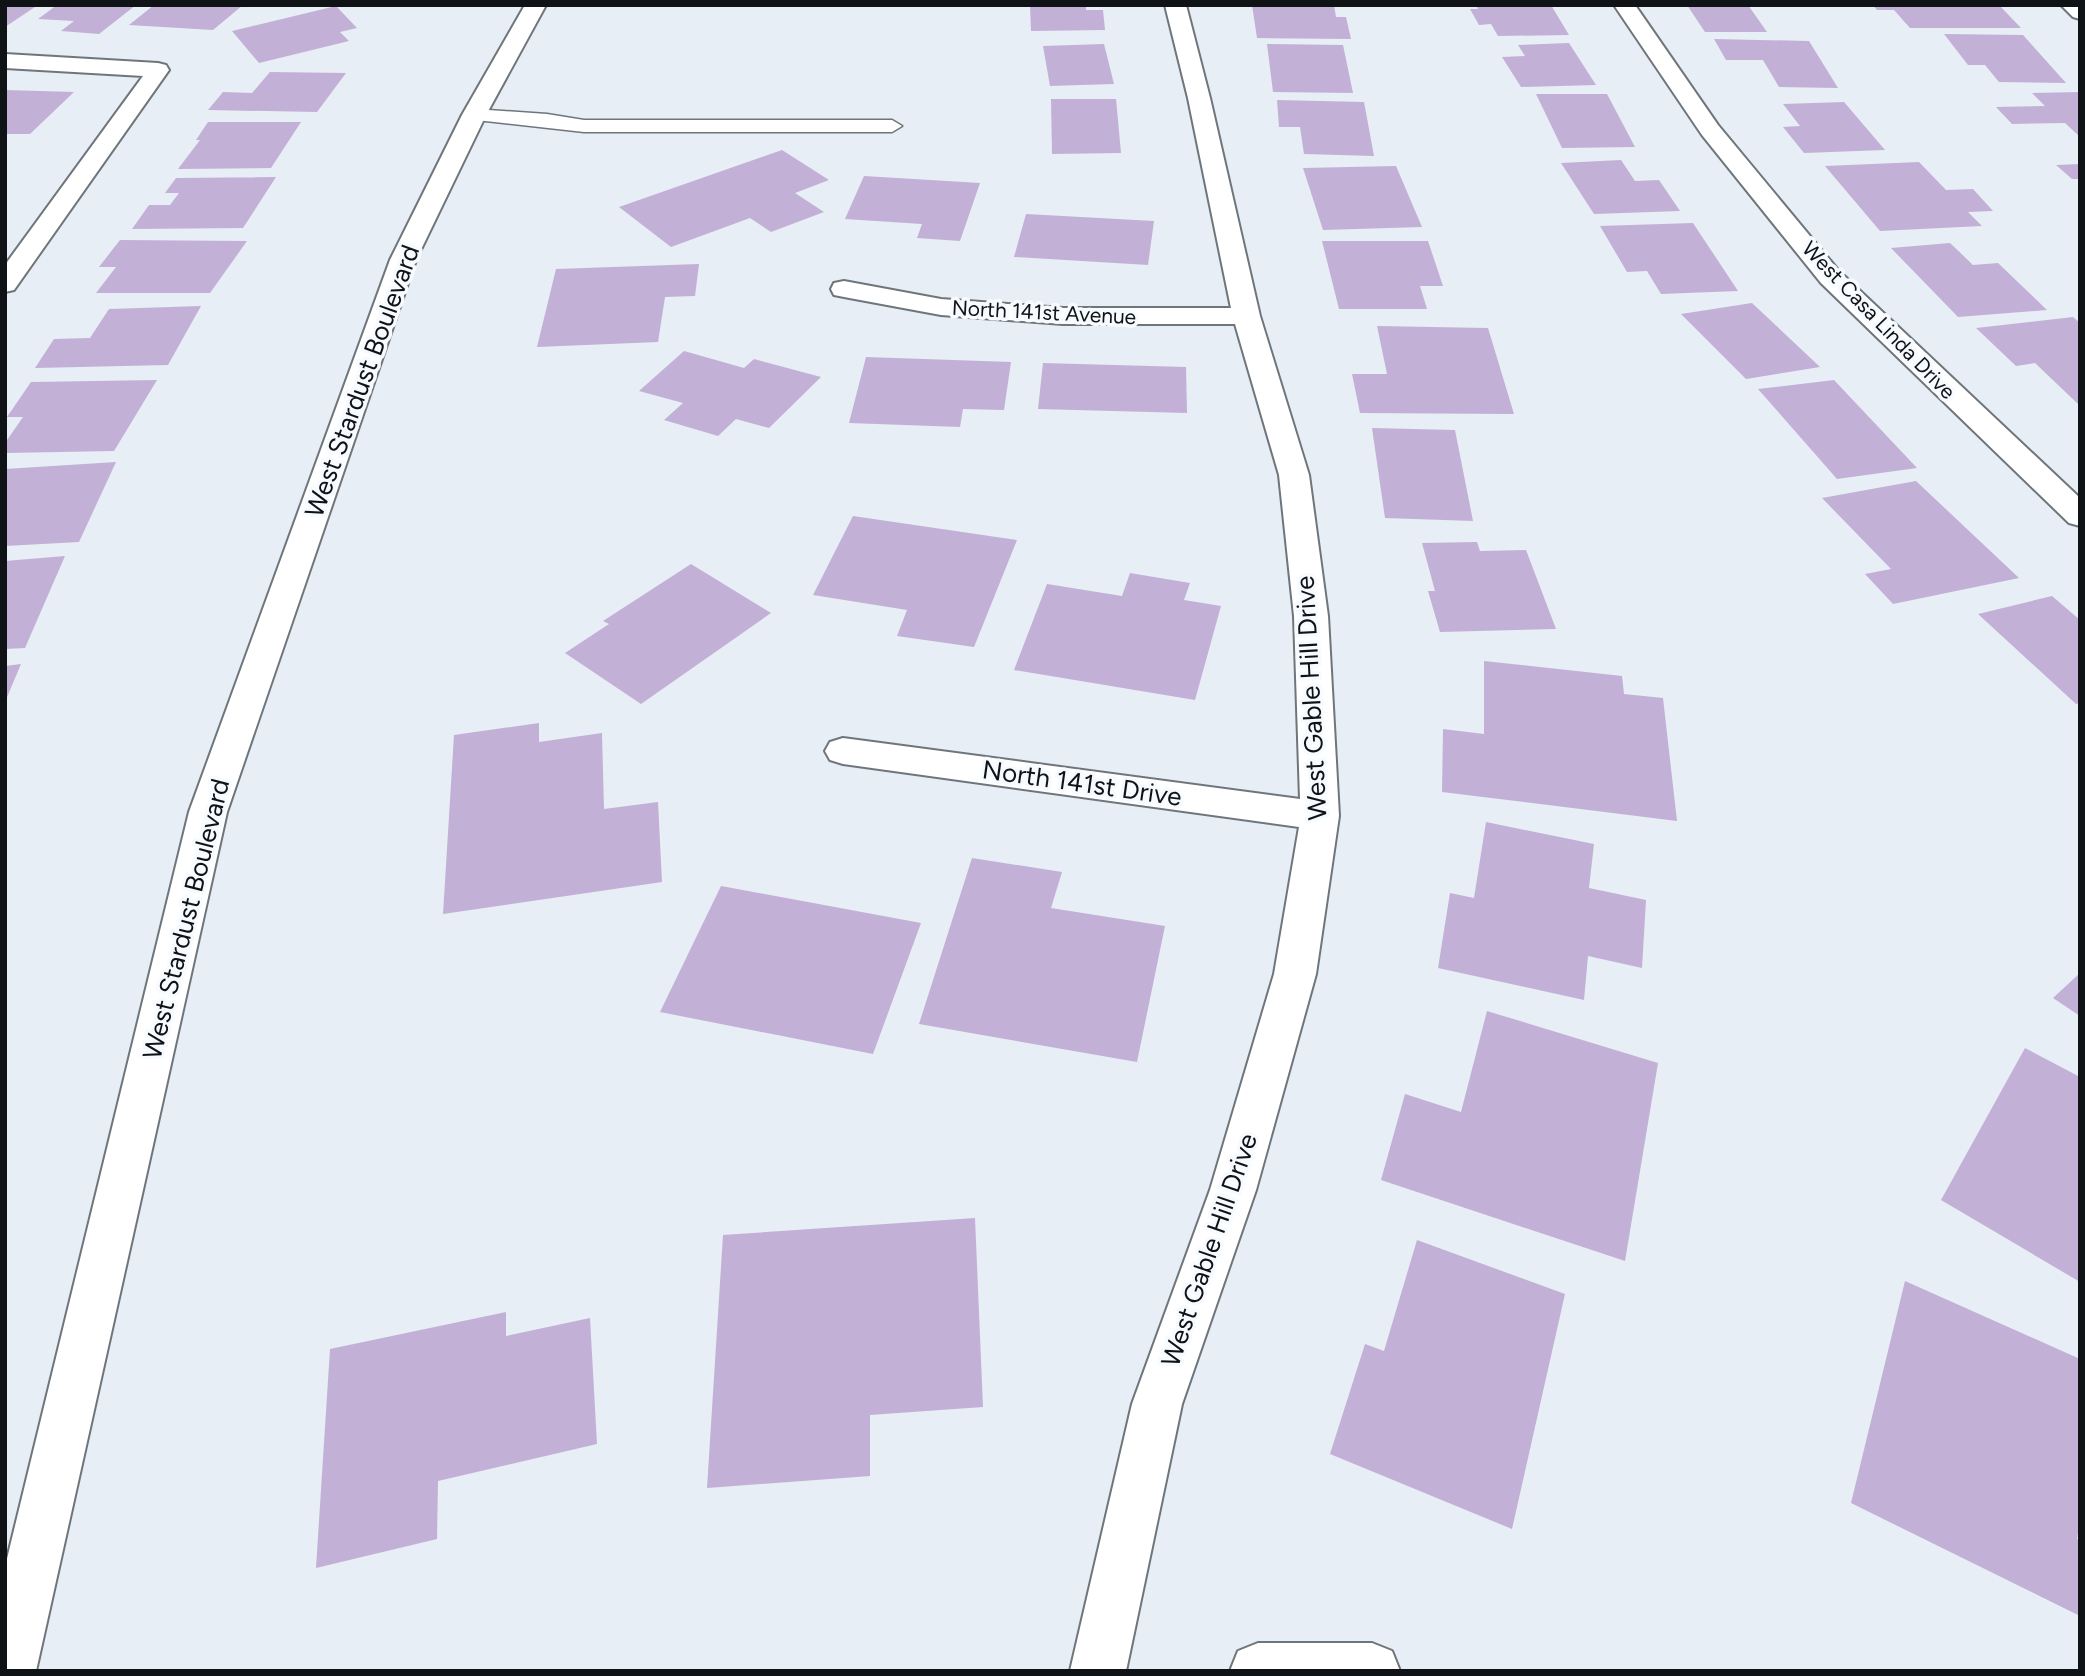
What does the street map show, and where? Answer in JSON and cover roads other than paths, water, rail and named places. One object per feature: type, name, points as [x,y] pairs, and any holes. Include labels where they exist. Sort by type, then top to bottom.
[{"type":"street","name":"West Stardust Boulevard","points":[[8,1671],[208,812],[403,260],[474,115],[536,5]]},
{"type":"street","name":"West Gable Hill Drive","points":[[1098,1671],[1157,1404],[1233,1190],[1295,974],[1320,816],[1311,616],[1294,475],[1247,316],[1199,98],[1175,5]]},
{"type":"street","name":"West Casa Linda Drive","points":[[1624,5],[1710,130],[1830,277],[2080,516]]},
{"type":"street","points":[[2071,5],[2080,13]]},
{"type":"street","points":[[5,61],[158,70],[5,284]]},
{"type":"street","name":"North 141st Avenue","points":[[844,289],[941,307],[1063,316],[1247,316]]},
{"type":"street","name":"North 141st Drive","points":[[843,751],[1320,816]]},
{"type":"street","points":[[1258,1671],[1372,1671]]},
{"type":"lane","points":[[474,115],[547,120],[584,126],[892,125]]}]
